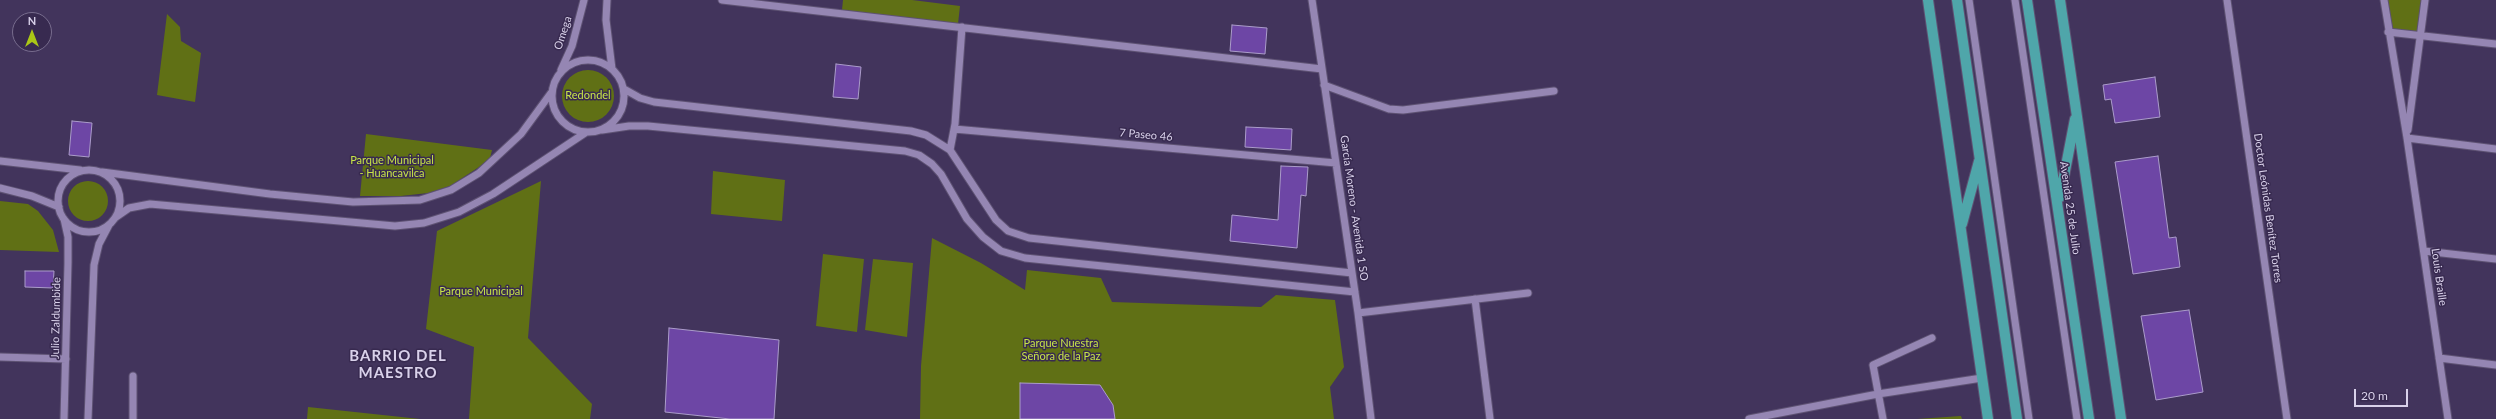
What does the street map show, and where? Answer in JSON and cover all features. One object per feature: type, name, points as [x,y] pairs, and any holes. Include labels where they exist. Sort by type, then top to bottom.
[{"type":"main road","points":[[1928,0],[1988,419]]},
{"type":"main road","points":[[1957,0],[2017,419]]},
{"type":"main road","name":"Avenida 25 de Julio","points":[[2027,0],[2089,419]]},
{"type":"main road","name":"Avenida 25 de Julio","points":[[2060,0],[2121,419]]},
{"type":"main road","points":[[2058,205],[2077,111]]},
{"type":"main road","points":[[1961,229],[1980,157]]},
{"type":"street","name":"Omega","points":[[561,71],[572,46],[584,0]]},
{"type":"street","points":[[607,0],[606,20],[612,69]]},
{"type":"street","points":[[722,0],[1322,69]]},
{"type":"street","name":"García Moreno - Avenida 1 SO","points":[[1312,0],[1358,313],[1371,419]]},
{"type":"street","points":[[1969,0],[2029,419]]},
{"type":"street","points":[[2015,0],[2077,419]]},
{"type":"street","name":"Doctor Leónidas Benítez Torres","points":[[2227,0],[2287,419]]},
{"type":"street","name":"Louis Braille","points":[[2384,0],[2388,32],[2407,138],[2448,419]]},
{"type":"street","name":"Louis Braille","points":[[2407,138],[2425,0]]},
{"type":"street","points":[[950,150],[954,129],[962,27]]},
{"type":"street","points":[[2388,32],[2496,44]]},
{"type":"street","points":[[585,133],[565,125],[557,116],[552,105],[551,93],[554,82],[561,71],[570,64],[591,60],[602,63],[612,69],[620,78],[624,89],[624,101],[620,113],[613,123],[602,130]]},
{"type":"street","points":[[1324,85],[1389,109],[1403,110],[1554,91]]},
{"type":"street","points":[[624,89],[640,98],[654,102],[911,131],[926,135],[950,150],[996,220],[1008,231],[1029,238],[1352,273]]},
{"type":"street","points":[[0,161],[102,172],[270,194],[346,201],[393,202],[420,200],[451,190],[479,174],[521,134],[551,93]]},
{"type":"street","points":[[88,419],[94,266],[99,244],[109,225],[116,217],[129,208],[150,204],[395,226],[424,223],[459,212],[494,194],[585,133],[628,126],[648,126],[905,151],[919,155],[932,164],[941,174],[967,219],[983,237],[1001,251],[1025,258],[1355,292]]},
{"type":"street","name":"7 Paseo 46","points":[[954,129],[1336,163]]},
{"type":"street","points":[[2407,138],[2496,149]]},
{"type":"street","points":[[82,170],[73,174],[61,188],[59,207],[64,219],[71,226],[80,230],[100,230],[109,225]]},
{"type":"street","points":[[102,172],[111,178],[119,192],[120,207],[116,217]]},
{"type":"street","points":[[0,188],[32,196],[59,207]]},
{"type":"street","name":"Julio Zaldumbide","points":[[64,219],[68,250],[64,419]]},
{"type":"street","points":[[2424,251],[2496,259]]},
{"type":"street","points":[[1358,313],[1528,293]]},
{"type":"street","points":[[1475,299],[1490,419]]},
{"type":"street","points":[[1883,419],[1873,365],[1932,338]]},
{"type":"street","points":[[0,357],[66,359]]},
{"type":"street","points":[[2439,358],[2496,365]]},
{"type":"street","points":[[133,376],[133,419]]},
{"type":"street","points":[[1749,419],[1878,394],[1982,378]]},
{"type":"green space","points":[[843,0],[912,0],[960,6],[958,24],[842,10]]},
{"type":"green space","points":[[2384,0],[2425,0],[2420,35],[2388,32]]},
{"type":"green space","points":[[167,14],[180,27],[181,41],[201,53],[195,102],[157,95]]},
{"type":"green space","name":"Redondel","points":[[588,70],[598,72],[606,78],[612,86],[614,96],[612,106],[606,114],[598,120],[588,122],[578,120],[570,114],[564,106],[562,96],[564,86],[570,78],[578,72]]},
{"type":"green space","name":"Parque Municipal - Huancavilca","points":[[366,134],[492,150],[490,158],[450,186],[428,193],[401,196],[360,196]]},
{"type":"green space","points":[[713,171],[785,180],[782,221],[711,214]]},
{"type":"green space","points":[[92,181],[99,184],[105,190],[108,201],[107,209],[99,218],[92,221],[84,221],[77,218],[69,209],[68,197],[71,190],[80,182]]},
{"type":"green space","name":"Parque Municipal","points":[[541,181],[528,338],[592,404],[590,419],[469,419],[474,347],[426,329],[437,231]]},
{"type":"green space","points":[[0,201],[28,204],[38,211],[53,230],[59,252],[0,250]]},
{"type":"green space","name":"Parque Nuestra Señora de la Paz","points":[[932,238],[981,263],[1025,290],[1027,270],[1101,278],[1112,302],[1261,307],[1276,295],[1335,300],[1344,367],[1330,387],[1334,419],[920,419],[921,366]]},
{"type":"green space","points":[[823,254],[864,259],[857,332],[816,326]]},
{"type":"green space","points":[[873,259],[913,263],[907,337],[865,330]]},
{"type":"green space","points":[[308,407],[420,419],[307,419]]},
{"type":"green space","points":[[1961,416],[1962,419],[1917,419]]},
{"type":"building","points":[[1232,25],[1267,28],[1265,54],[1230,51]]},
{"type":"building","points":[[836,64],[861,67],[858,99],[833,97]]},
{"type":"building","points":[[2155,77],[2160,117],[2115,123],[2111,99],[2105,100],[2103,85]]},
{"type":"building","points":[[72,121],[92,123],[89,157],[69,155]]},
{"type":"building","points":[[1246,127],[1292,129],[1291,150],[1245,147]]},
{"type":"building","points":[[2158,156],[2169,238],[2176,237],[2180,267],[2133,274],[2115,162]]},
{"type":"building","points":[[1281,166],[1308,167],[1306,196],[1301,195],[1297,248],[1230,241],[1232,215],[1278,220]]},
{"type":"building","points":[[25,271],[54,271],[53,288],[25,287]]},
{"type":"building","points":[[2189,310],[2203,392],[2156,400],[2141,316]]},
{"type":"building","points":[[669,328],[779,340],[774,419],[730,419],[665,412]]},
{"type":"building","points":[[1020,383],[1100,385],[1113,405],[1115,419],[1020,419]]},
{"type":"district","name":"BARRIO DEL MAESTRO","points":[[398,364]]}]
